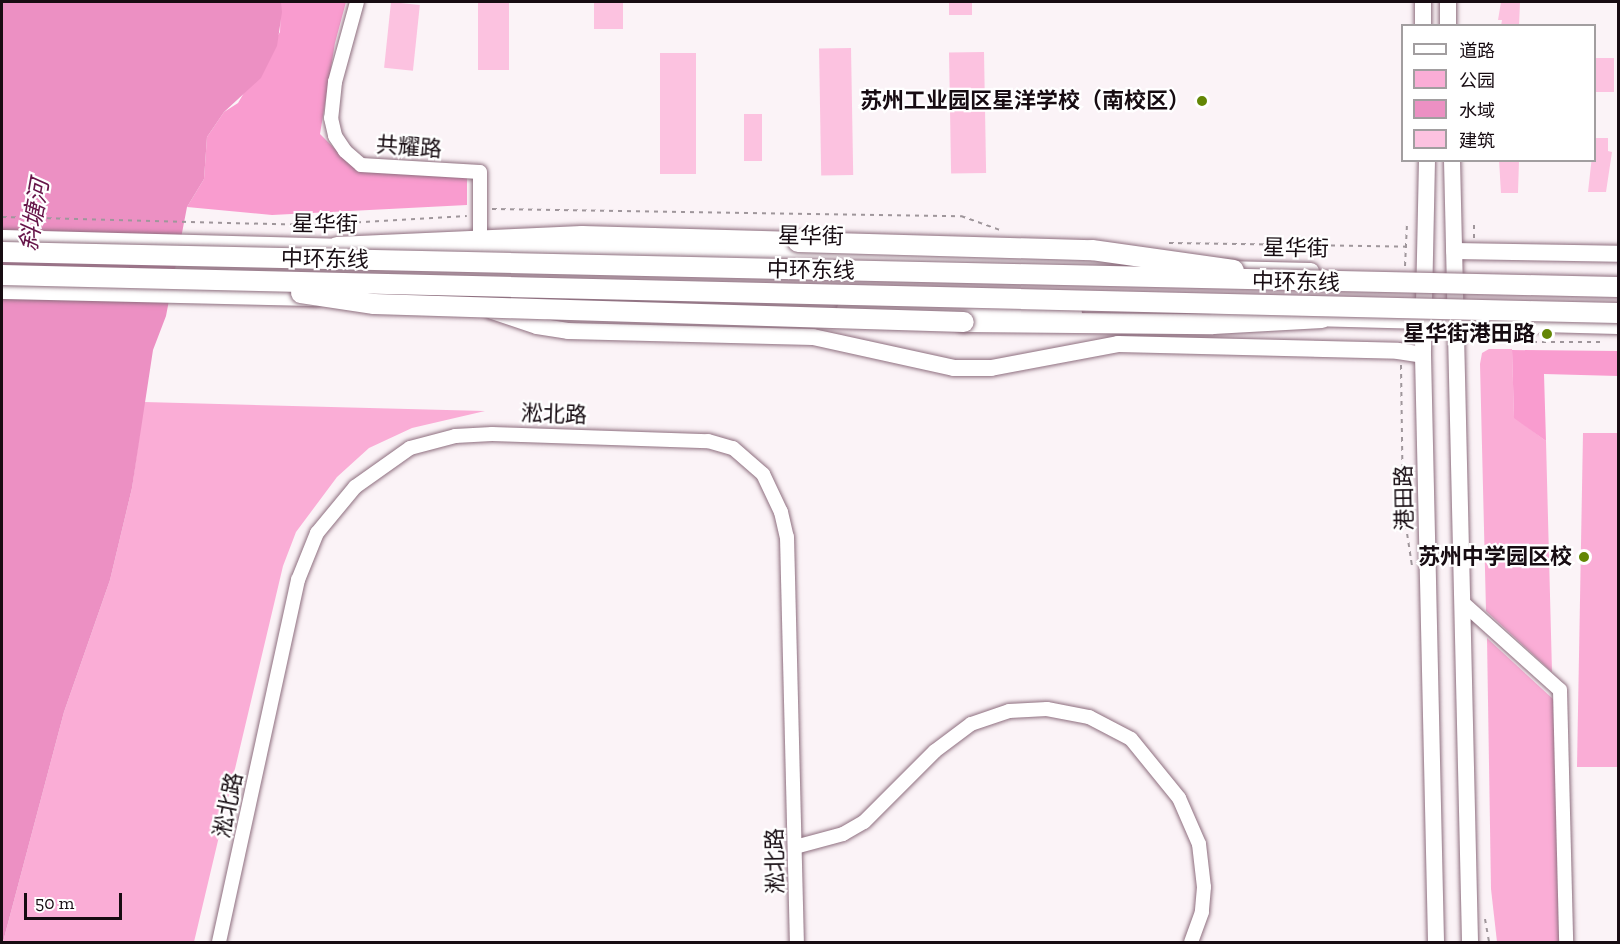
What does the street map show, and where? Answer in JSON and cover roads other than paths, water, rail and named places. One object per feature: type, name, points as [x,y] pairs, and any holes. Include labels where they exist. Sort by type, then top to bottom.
[{"type":"highway","points":[[337,247],[480,245],[582,236],[1092,250],[1320,283]]},
{"type":"highway","name":"中环东线","points":[[2,252],[1618,288]]},
{"type":"highway","name":"中环东线","points":[[2,275],[1618,313]]},
{"type":"highway","points":[[227,281],[374,304],[964,322],[1213,324],[1322,318]]},
{"type":"main road","points":[[1423,2],[1424,24]]},
{"type":"main road","points":[[1448,2],[1448,24]]},
{"type":"main road","name":"港田路","points":[[1427,162],[1424,355],[1436,942]]},
{"type":"main road","points":[[1452,162],[1470,942]]},
{"type":"main road","name":"星华街","points":[[2,238],[337,247]]},
{"type":"main road","name":"星华街","points":[[480,245],[1618,278]]},
{"type":"main road","points":[[1454,252],[1618,254]]},
{"type":"main road","points":[[2,291],[1618,326]]},
{"type":"main road","points":[[466,301],[552,330],[813,337],[954,368],[991,368],[1118,344],[1402,352],[1424,355]]},
{"type":"street","name":"共耀路","points":[[357,2],[335,82],[331,118],[335,136],[345,152],[361,165],[480,172],[480,245]]},
{"type":"street","name":"淞北路","points":[[219,942],[304,559],[317,533],[338,506],[379,468],[410,448],[455,436],[492,434],[708,441],[734,448],[763,474],[781,512],[787,537],[797,942]]},
{"type":"street","points":[[1462,603],[1560,690],[1566,942]]},
{"type":"street","points":[[795,847],[843,834],[864,822],[954,735],[990,716],[1047,709],[1089,717],[1131,739],[1179,798],[1199,844],[1204,887],[1202,912],[1191,942]]},
{"type":"water","name":"斜塘河","points":[[2,2],[281,2],[282,12],[277,46],[261,78],[224,112],[207,137],[204,179],[187,207],[166,316],[153,350],[132,488],[110,580],[64,712],[3,942]]},
{"type":"place","name":"苏州工业园区星洋学校（南校区）","points":[[1202,101]]},
{"type":"place","name":"星华街港田路","points":[[1547,334]]},
{"type":"place","name":"苏州中学园区校","points":[[1584,557]]}]
